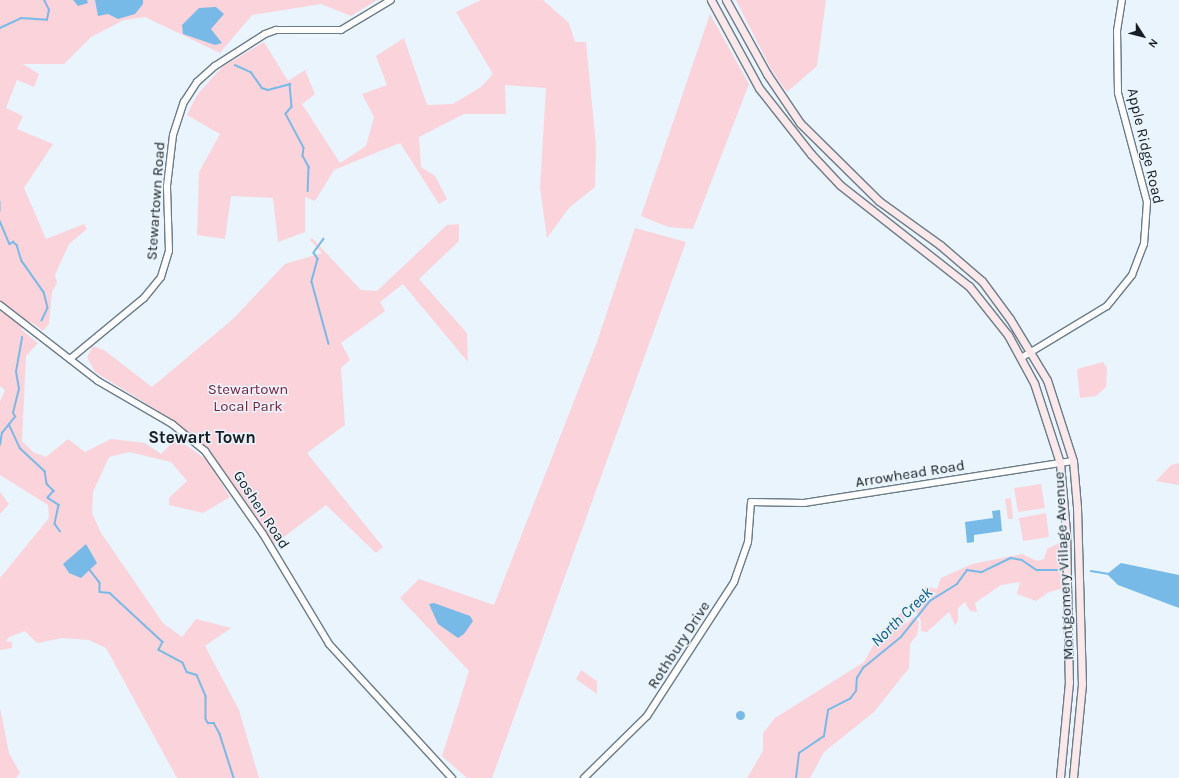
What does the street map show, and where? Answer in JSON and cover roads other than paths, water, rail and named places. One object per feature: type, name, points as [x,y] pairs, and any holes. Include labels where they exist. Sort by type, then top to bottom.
[{"type":"main road","name":"Montgomery Village Avenue","points":[[711,0],[759,88],[811,154],[851,194],[969,286],[991,312],[1021,358],[1046,416],[1060,463],[1070,628],[1060,778]]},
{"type":"main road","name":"Montgomery Village Avenue","points":[[726,0],[767,74],[800,123],[879,201],[940,244],[982,281],[1031,352],[1057,406],[1072,461],[1082,684],[1073,778]]},
{"type":"street","name":"Stewartown Road","points":[[70,360],[144,298],[161,277],[169,250],[167,186],[173,135],[184,102],[197,82],[232,53],[265,34],[276,30],[341,30],[391,0]]},
{"type":"street","name":"Apple Ridge Road","points":[[1021,358],[1107,306],[1132,275],[1144,244],[1147,202],[1118,93],[1117,31],[1122,0]]},
{"type":"street","name":"Goshen Road","points":[[0,305],[98,381],[172,424],[205,451],[263,534],[329,644],[452,778]]},
{"type":"street","name":"Arrowhead Road","points":[[751,502],[804,503],[1072,461]]},
{"type":"street","name":"Rothbury Drive","points":[[584,778],[647,716],[734,582],[748,542],[751,502]]},
{"type":"water","points":[[73,0],[87,0],[88,3],[78,6]]},
{"type":"water","points":[[95,0],[143,0],[143,4],[135,14],[118,19],[108,14],[98,16]]},
{"type":"water","points":[[216,7],[224,14],[211,29],[222,43],[215,45],[183,34],[182,25],[199,8]]},
{"type":"water","points":[[1000,510],[1002,531],[974,535],[974,542],[967,543],[965,522],[993,518],[992,511]]},
{"type":"water","points":[[86,544],[97,563],[81,578],[69,573],[63,564]]},
{"type":"water","points":[[1121,563],[1179,575],[1179,608],[1118,585],[1107,574]]},
{"type":"water","points":[[434,603],[470,616],[473,621],[464,634],[458,638],[438,624],[429,604]]},
{"type":"water","points":[[740,710],[745,715],[740,720],[735,715]]},
{"type":"waterway","points":[[0,28],[21,18],[47,20],[49,10],[44,0]]},
{"type":"waterway","points":[[235,65],[251,72],[262,88],[268,90],[290,84],[292,107],[286,114],[304,148],[303,156],[309,167],[308,191]]},
{"type":"waterway","points":[[0,202],[0,211]]},
{"type":"waterway","points":[[0,221],[10,244],[13,242],[17,245],[22,261],[44,292],[48,308],[42,321]]},
{"type":"waterway","points":[[324,239],[314,253],[318,259],[312,282],[329,344]]},
{"type":"waterway","points":[[0,445],[2,433],[15,417],[13,413],[19,389],[16,372],[22,338]]},
{"type":"waterway","points":[[9,424],[20,448],[45,471],[47,484],[54,491],[48,498],[59,505],[55,524],[60,531]]},
{"type":"waterway","name":"North Creek","points":[[796,778],[799,753],[824,736],[828,710],[850,699],[856,691],[857,678],[863,668],[901,637],[930,601],[957,584],[967,570],[982,572],[1011,558],[1022,560],[1037,570],[1059,570]]},
{"type":"waterway","points":[[90,570],[100,583],[100,592],[110,593],[163,642],[159,650],[183,663],[187,672],[197,675],[206,696],[206,719],[208,723],[214,723],[220,734],[234,778]]},
{"type":"waterway","name":"North Creek","points":[[1091,571],[1109,574]]},
{"type":"district","name":"Stewart Town","points":[[202,438]]},
{"type":"park label","name":"Stewartown Local Park","points":[[248,398]]}]
